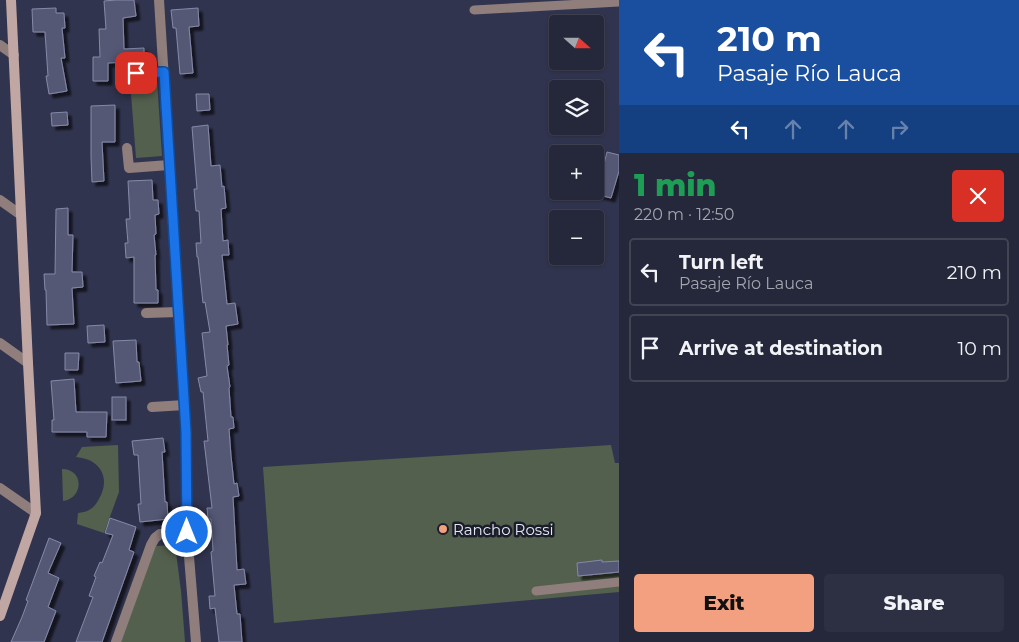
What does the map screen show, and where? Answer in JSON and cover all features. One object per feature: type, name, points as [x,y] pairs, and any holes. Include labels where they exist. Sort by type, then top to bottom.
[{"type":"main road","points":[[0,616],[36,513],[11,0]]},
{"type":"street","points":[[159,0],[185,405],[187,532],[196,642]]},
{"type":"street","points":[[0,45],[14,55]]},
{"type":"street","points":[[124,89],[123,73],[164,72]]},
{"type":"street","points":[[128,148],[129,168],[169,165]]},
{"type":"street","points":[[0,200],[21,215]]},
{"type":"street","points":[[146,313],[179,312]]},
{"type":"street","points":[[0,343],[28,362]]},
{"type":"street","points":[[152,407],[185,405]]},
{"type":"street","points":[[0,488],[36,513]]},
{"type":"street","points":[[116,642],[151,545],[160,534],[187,532]]},
{"type":"lane","points":[[474,10],[619,2]]},
{"type":"lane","points":[[536,591],[619,582]]},
{"type":"green space","points":[[157,80],[162,156],[136,158],[130,81]]},
{"type":"green space","points":[[118,445],[119,492],[104,533],[77,524],[78,513],[89,510],[97,502],[101,495],[104,480],[103,474],[96,464],[84,458],[76,457],[82,447]]},
{"type":"green space","name":"Rancho Rossi","points":[[611,445],[615,463],[619,463],[619,592],[274,623],[263,467]]},
{"type":"green space","points":[[62,469],[69,470],[74,474],[78,478],[79,484],[75,495],[63,501]]},
{"type":"green space","points":[[175,545],[185,642],[121,642],[156,546]]},
{"type":"building","points":[[134,0],[136,16],[123,18],[124,49],[144,48],[144,61],[108,63],[108,81],[93,81],[93,57],[100,57],[99,29],[106,29],[104,1]]},
{"type":"building","points":[[56,8],[56,13],[64,13],[65,28],[62,28],[65,58],[61,58],[67,91],[49,94],[46,76],[48,76],[45,32],[33,32],[32,9]]},
{"type":"building","points":[[198,8],[199,26],[189,27],[193,73],[180,74],[176,28],[173,28],[171,10]]},
{"type":"building","points":[[196,94],[209,94],[210,110],[197,111]]},
{"type":"building","points":[[115,105],[115,142],[102,142],[104,181],[92,182],[91,106]]},
{"type":"building","points":[[67,112],[68,125],[52,126],[51,113]]},
{"type":"building","points":[[208,125],[211,166],[220,165],[222,187],[224,186],[226,208],[221,209],[223,241],[228,240],[229,255],[222,255],[227,304],[235,303],[238,324],[226,326],[231,417],[233,417],[234,428],[229,429],[231,456],[234,484],[237,483],[239,496],[233,497],[237,570],[244,569],[246,584],[234,585],[237,614],[240,614],[242,642],[219,642],[215,608],[210,609],[209,596],[215,596],[211,552],[213,551],[211,519],[208,519],[207,508],[212,508],[204,441],[208,441],[203,392],[201,392],[198,378],[207,376],[202,333],[210,332],[205,302],[203,303],[197,257],[196,243],[201,243],[199,211],[196,211],[194,189],[197,189],[192,127]]},
{"type":"building","points":[[607,152],[619,155],[619,171],[611,198],[604,196],[604,164]]},
{"type":"building","points":[[152,180],[153,200],[158,200],[159,214],[155,215],[156,234],[154,235],[158,303],[134,303],[134,257],[126,258],[125,243],[128,243],[126,219],[130,219],[128,181]]},
{"type":"building","points":[[68,208],[68,235],[73,235],[72,272],[82,272],[83,287],[72,288],[74,324],[47,325],[44,274],[55,274],[56,209]]},
{"type":"building","points":[[104,325],[105,342],[88,343],[87,326]]},
{"type":"building","points":[[136,340],[137,362],[139,362],[141,381],[116,383],[113,341]]},
{"type":"building","points":[[65,353],[79,353],[78,370],[65,370]]},
{"type":"building","points":[[74,379],[76,412],[107,412],[106,437],[87,437],[87,432],[52,432],[52,420],[54,420],[51,381]]},
{"type":"building","points":[[112,397],[126,397],[126,420],[112,420]]},
{"type":"building","points":[[163,438],[165,452],[162,452],[165,502],[167,502],[168,519],[140,522],[138,504],[141,504],[138,455],[134,455],[132,441]]},
{"type":"building","points":[[110,518],[136,527],[129,550],[134,552],[102,642],[76,642],[93,597],[89,596],[96,577],[94,576],[100,562],[102,563],[113,535],[105,533]]},
{"type":"building","points":[[49,538],[61,543],[48,573],[59,578],[48,607],[56,611],[44,642],[11,642],[28,601],[26,600]]},
{"type":"building","points":[[602,560],[602,562],[619,561],[619,572],[578,576],[577,563]]},
{"type":"place","name":"Rancho Rossi","points":[[443,529]]},
{"type":"route","points":[[136,73],[164,72],[186,432],[187,532]]}]
